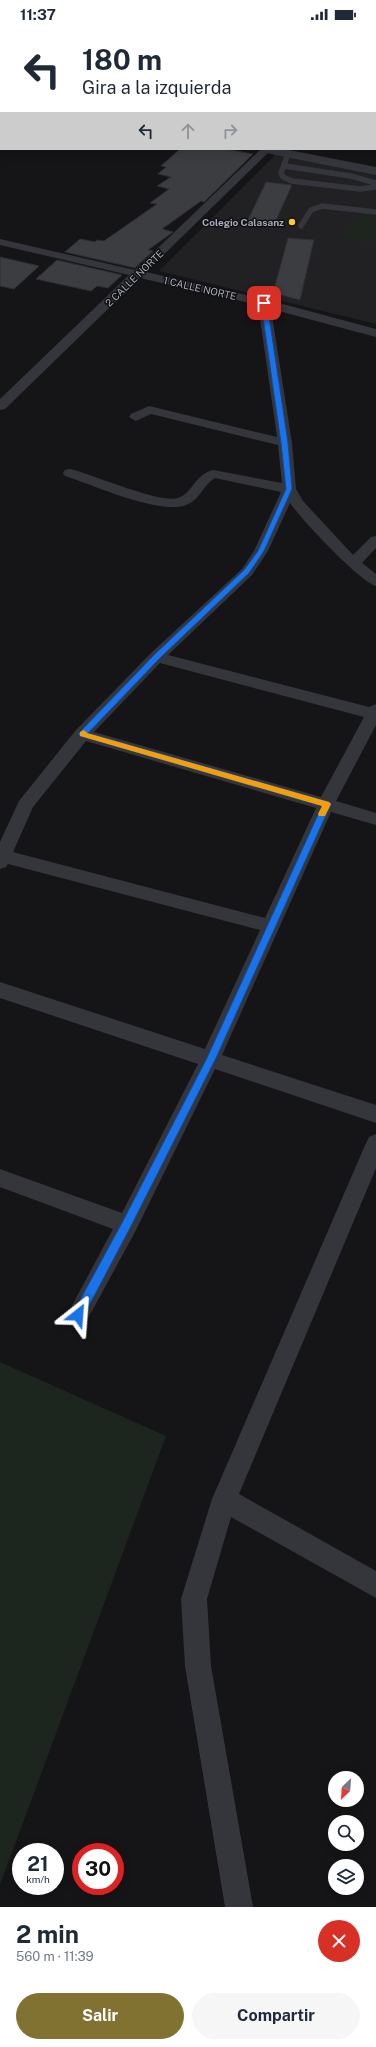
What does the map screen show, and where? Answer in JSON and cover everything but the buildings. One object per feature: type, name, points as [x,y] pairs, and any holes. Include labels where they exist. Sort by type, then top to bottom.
[{"type":"street","name":"2 CALLE NORTE","points":[[0,406],[266,150]]},
{"type":"street","points":[[278,150],[376,166]]},
{"type":"street","points":[[289,151],[376,171]]},
{"type":"street","name":"1 CALLE NORTE","points":[[0,242],[264,303],[376,333]]},
{"type":"street","points":[[264,303],[285,443],[289,489],[298,503],[354,563],[376,581]]},
{"type":"street","points":[[136,417],[149,410],[285,443]]},
{"type":"street","points":[[70,473],[157,502],[173,504],[182,502],[205,476],[213,474],[289,489]]},
{"type":"street","points":[[270,926],[1,858],[25,805],[82,734],[157,657],[247,572],[261,551],[289,489]]},
{"type":"street","points":[[354,563],[376,540]]},
{"type":"street","points":[[78,1315],[127,1225],[211,1058],[326,804],[375,712],[157,657]]},
{"type":"street","points":[[82,734],[376,819]]},
{"type":"street","points":[[0,990],[211,1058],[376,1114]]},
{"type":"street","points":[[239,1907],[198,1666],[194,1599],[224,1499],[376,1142]]},
{"type":"street","points":[[0,1178],[127,1225]]},
{"type":"street","points":[[224,1499],[376,1585]]},
{"type":"lane","points":[[289,151],[281,174],[282,177],[292,181],[360,189],[376,187]]},
{"type":"lane","points":[[284,166],[351,176],[376,183]]},
{"type":"lane","points":[[342,187],[351,176]]},
{"type":"lane","points":[[301,226],[311,210],[322,206],[376,212]]},
{"type":"shaded area","name":"Colegio Calasanz","points":[[277,153],[376,174],[376,324],[159,271]]},
{"type":"shaded area","points":[[363,213],[376,216],[376,237],[371,243],[342,237]]},
{"type":"shaded area","points":[[0,1362],[166,1436],[16,1843],[12,1843],[12,1853],[0,1885]]},
{"type":"slow traffic","points":[[84,732],[82,734],[326,804],[322,814]]},
{"type":"place","name":"Colegio Calasanz","points":[[292,222]]},
{"type":"route","points":[[78,1315],[127,1225],[211,1058],[326,804],[82,734],[157,657],[247,572],[261,551],[289,489],[285,443],[264,303]]}]
